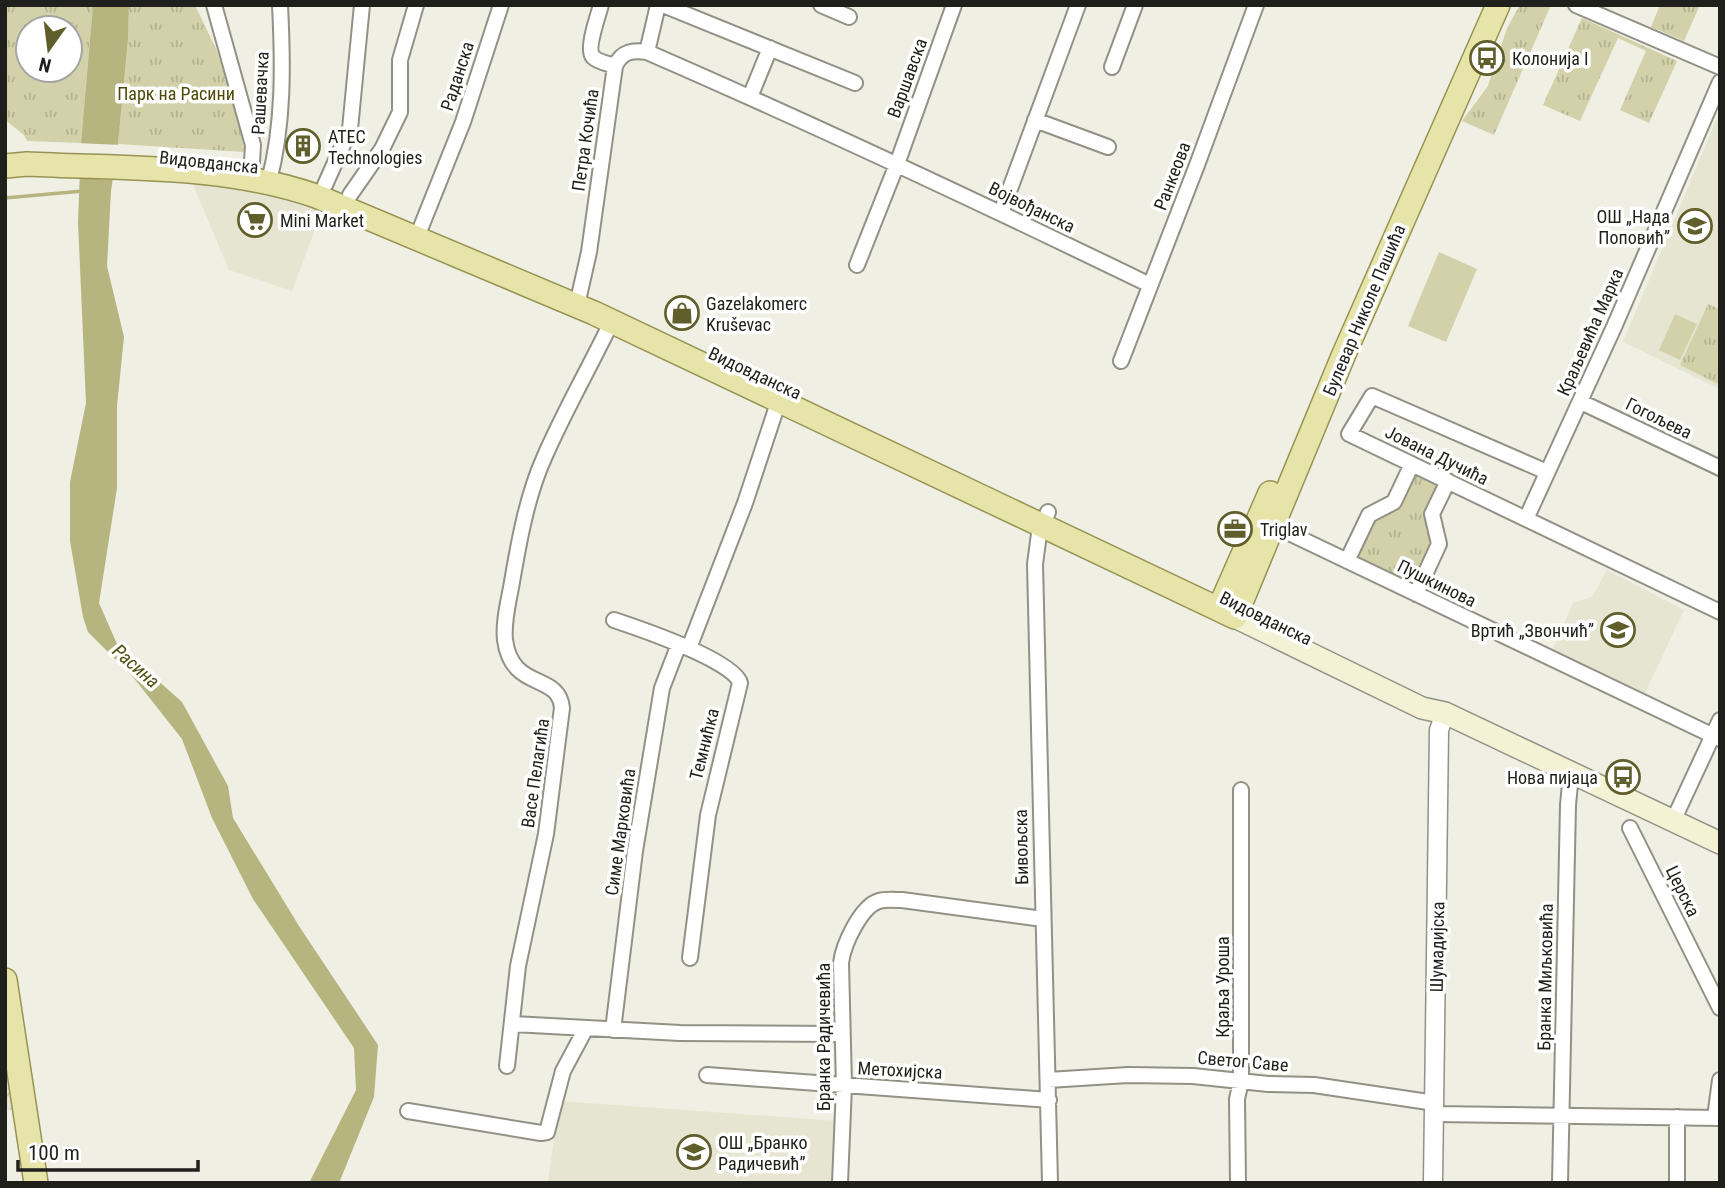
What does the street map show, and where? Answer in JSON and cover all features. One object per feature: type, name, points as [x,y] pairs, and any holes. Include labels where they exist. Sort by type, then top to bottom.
[{"type":"main road","name":"Булевар Николе Пашића","points":[[1230,607],[1483,5]]},
{"type":"main road","name":"Булевар Николе Пашића","points":[[1230,607],[1345,354],[1498,5]]},
{"type":"main road","name":"Видовданска","points":[[16,158],[186,164],[215,158],[420,231],[579,298],[1230,607],[1425,695],[1445,713],[1720,843]]},
{"type":"main road","name":"Видовданска","points":[[261,173],[325,185],[420,231]]},
{"type":"main road","name":"Видовданска","points":[[579,298],[614,322],[793,401]]},
{"type":"main road","points":[[5,980],[36,1183]]},
{"type":"street","points":[[214,5],[261,173]]},
{"type":"street","name":"Рашевачка","points":[[261,173],[283,63],[280,5]]},
{"type":"street","points":[[325,185],[350,128],[362,5]]},
{"type":"street","points":[[350,195],[382,149],[400,112],[400,60],[416,5]]},
{"type":"street","name":"Раданска","points":[[420,231],[463,122],[501,5]]},
{"type":"street","points":[[601,5],[590,48],[591,55],[596,60],[615,66],[624,54],[633,51],[647,52],[658,5]]},
{"type":"street","points":[[663,5],[855,83]]},
{"type":"street","points":[[821,5],[849,17]]},
{"type":"street","name":"Варшавска","points":[[897,164],[954,5]]},
{"type":"street","points":[[1001,213],[1078,5]]},
{"type":"street","points":[[1112,67],[1135,5]]},
{"type":"street","name":"Ранкеова","points":[[1121,360],[1256,5]]},
{"type":"street","points":[[1576,5],[1720,67]]},
{"type":"street","points":[[750,97],[770,48]]},
{"type":"street","name":"Војвођанска","points":[[647,52],[897,164],[1150,285]]},
{"type":"street","name":"Петра Кочића","points":[[579,298],[615,66]]},
{"type":"street","name":"Краљевића Марка","points":[[1526,519],[1581,402],[1720,82]]},
{"type":"street","points":[[1035,120],[1108,146]]},
{"type":"street","points":[[857,265],[897,164]]},
{"type":"street","name":"Васе Пелагића","points":[[507,1066],[518,966],[546,834],[562,699],[556,690],[514,667],[505,639],[506,619],[517,550],[543,459],[608,329],[614,322]]},
{"type":"street","name":"Јована Дучића","points":[[1547,472],[1373,396],[1349,434],[1720,612]]},
{"type":"street","name":"Симе Марковића","points":[[613,1030],[635,851],[662,688],[684,646],[745,502],[793,401]]},
{"type":"street","name":"Гогољева","points":[[1581,402],[1720,468]]},
{"type":"street","points":[[1347,561],[1369,515],[1394,502],[1412,464]]},
{"type":"street","points":[[1416,594],[1439,544],[1433,514],[1448,481]]},
{"type":"street","name":"Бивољска","points":[[1045,519],[1035,564],[1042,919],[1051,1183]]},
{"type":"street","name":"Пушкинова","points":[[1290,534],[1716,737]]},
{"type":"street","name":"Темнићка","points":[[614,620],[684,646],[739,677],[740,683],[708,815],[690,958]]},
{"type":"street","name":"Шумадијска","points":[[1433,1183],[1439,730],[1445,713]]},
{"type":"street","points":[[1673,821],[1716,737],[1720,720]]},
{"type":"street","name":"Бранка Миљковића","points":[[1560,1183],[1568,806],[1570,784],[1575,774]]},
{"type":"street","name":"Краља Уроша","points":[[1238,1183],[1237,1099],[1241,1082],[1241,790]]},
{"type":"street","name":"Церска","points":[[1630,828],[1720,1008]]},
{"type":"street","name":"Бранка Радичевића","points":[[840,1183],[844,1086],[841,1034],[842,954],[853,930],[868,908],[880,900],[902,900],[1042,919]]},
{"type":"street","points":[[513,1024],[585,1030],[841,1034]]},
{"type":"street","points":[[408,1111],[547,1132],[562,1071],[585,1030]]},
{"type":"street","name":"Светог Саве","points":[[1048,1080],[1154,1074],[1314,1085],[1435,1109],[1562,1116],[1718,1118]]},
{"type":"street","name":"Метохијска","points":[[707,1075],[1049,1100]]},
{"type":"street","points":[[1718,1118],[1720,1080]]},
{"type":"street","points":[[1677,1117],[1677,1183]]},
{"type":"shaded area","name":"ОШ „Нада Поповић”","points":[[1720,111],[1720,389],[1623,342]]},
{"type":"shaded area","points":[[191,180],[221,183],[323,208],[292,291],[229,270]]},
{"type":"shaded area","name":"Вртић „Звончић”","points":[[1607,570],[1684,610],[1645,693],[1553,649],[1573,603],[1592,597]]},
{"type":"shaded area","points":[[5,1019],[17,1109],[5,1110]]},
{"type":"shaded area","name":"ОШ „Бранко Радичевић”","points":[[559,1101],[837,1121],[833,1183],[548,1183]]},
{"type":"green space","points":[[5,5],[93,5],[81,143],[27,141],[24,135],[5,120]]},
{"type":"green space","name":"Парк на Расини","points":[[129,5],[195,5],[216,49],[232,96],[245,152],[118,144]]},
{"type":"green space","points":[[1520,5],[1551,5],[1494,135],[1462,121],[1488,86],[1507,28]]},
{"type":"green space","points":[[1660,5],[1700,5],[1684,41],[1651,27]]},
{"type":"green space","points":[[1582,18],[1677,61],[1649,123],[1620,110],[1646,51],[1618,38],[1580,121],[1543,105]]},
{"type":"green space","points":[[1439,252],[1477,269],[1446,342],[1408,326]]},
{"type":"green space","points":[[1708,304],[1720,309],[1720,385],[1680,365]]},
{"type":"green space","points":[[1675,314],[1697,324],[1680,360],[1659,350]]},
{"type":"green space","points":[[1412,464],[1448,481],[1433,514],[1439,544],[1416,594],[1347,561],[1369,515],[1394,502]]},
{"type":"water","name":"Расина","points":[[93,5],[129,5],[118,144],[111,191],[107,266],[124,337],[117,406],[117,488],[99,603],[117,644],[182,702],[228,786],[233,818],[299,926],[378,1045],[374,1097],[339,1183],[309,1183],[356,1090],[354,1048],[253,899],[212,818],[182,739],[133,677],[88,632],[83,617],[70,541],[70,482],[86,403],[78,222],[81,143]]},
{"type":"pier","points":[[77,143],[122,145],[116,180],[75,178]]},
{"type":"waterway","points":[[5,198],[83,191]]},
{"type":"place","name":"Колонија I","points":[[1487,58]]},
{"type":"place","name":"ATEC Technologies","points":[[303,146]]},
{"type":"place","name":"Mini Market","points":[[255,220]]},
{"type":"place","name":"ОШ „Нада Поповић”","points":[[1695,226]]},
{"type":"place","name":"Gazelakomerc Kruševac","points":[[682,313]]},
{"type":"place","name":"Triglav","points":[[1235,529]]},
{"type":"place","name":"Вртић „Звончић”","points":[[1618,630]]},
{"type":"place","name":"Нова пијаца","points":[[1623,777]]},
{"type":"place","name":"ОШ „Бранко Радичевић”","points":[[694,1152]]}]
